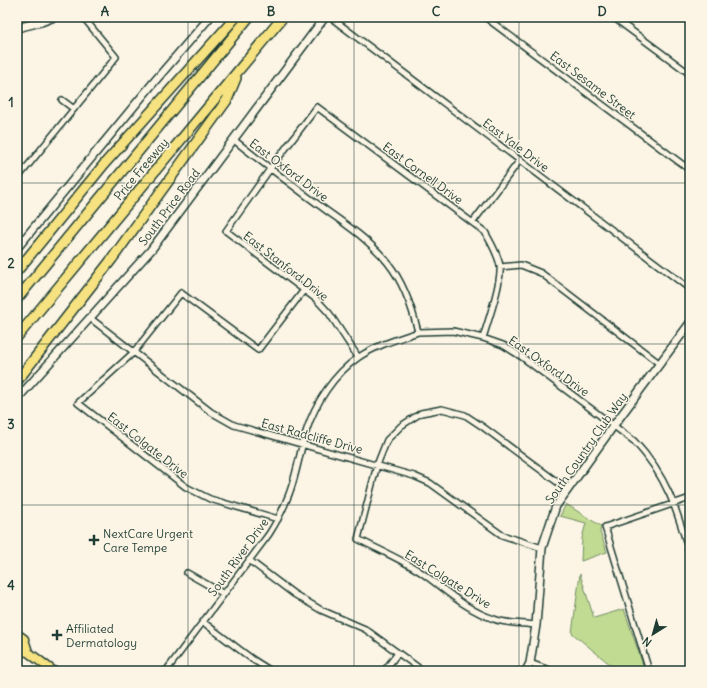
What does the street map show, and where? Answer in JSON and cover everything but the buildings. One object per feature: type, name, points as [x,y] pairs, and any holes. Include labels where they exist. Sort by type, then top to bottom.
[{"type":"highway","points":[[17,271],[116,150],[236,17]]},
{"type":"highway","name":"Price Freeway","points":[[17,299],[248,17]]},
{"type":"highway","name":"Price Freeway","points":[[17,336],[283,17]]},
{"type":"highway","points":[[17,381],[112,259],[227,100],[240,69]]},
{"type":"main road","points":[[17,28],[54,17]]},
{"type":"main road","points":[[17,248],[154,82],[210,17]]},
{"type":"main road","name":"South Price Road","points":[[17,399],[166,231],[325,17]]},
{"type":"main road","name":"South Country Club Way","points":[[526,671],[530,663],[536,625],[542,548],[556,506],[614,425],[690,324]]},
{"type":"main road","points":[[17,634],[24,639],[28,652]]},
{"type":"main road","points":[[17,650],[28,652],[53,671]]},
{"type":"street","points":[[17,179],[116,57],[83,17]]},
{"type":"street","name":"East Yale Drive","points":[[330,17],[690,289]]},
{"type":"street","name":"East Sesame Street","points":[[485,17],[690,170]]},
{"type":"street","points":[[613,17],[690,74]]},
{"type":"street","points":[[62,100],[74,109]]},
{"type":"street","name":"East Cornell Drive","points":[[270,169],[317,107],[473,222],[485,232],[496,252],[500,267],[499,281],[483,338]]},
{"type":"street","name":"East Oxford Drive","points":[[234,140],[270,169],[371,244],[380,253],[401,283],[411,306],[418,332],[453,331],[483,338],[503,345],[522,357],[634,441],[648,456],[661,476],[673,502],[690,555]]},
{"type":"street","points":[[473,222],[520,160]]},
{"type":"street","name":"East Stanford Drive","points":[[270,169],[226,231],[316,299],[329,313],[358,357]]},
{"type":"street","points":[[500,267],[520,265],[541,273],[660,364]]},
{"type":"street","points":[[134,352],[181,293],[258,350],[304,290]]},
{"type":"street","name":"East Radcliffe Drive","points":[[90,318],[211,412],[234,425],[414,476],[430,483],[502,535],[542,548]]},
{"type":"street","name":"South River Drive","points":[[166,671],[269,534],[288,498],[306,430],[319,401],[336,378],[358,357],[390,341],[418,332]]},
{"type":"street","name":"East Colgate Drive","points":[[134,352],[78,403],[186,488],[210,499],[278,518]]},
{"type":"street","points":[[377,465],[387,440],[401,426],[421,413],[442,409],[465,415],[568,490]]},
{"type":"street","name":"East Colgate Drive","points":[[377,465],[358,539],[404,562],[422,573],[454,598],[475,611],[495,620],[536,625]]},
{"type":"street","points":[[649,671],[605,527],[673,502],[690,498]]},
{"type":"street","points":[[249,560],[294,594],[321,610],[365,628],[423,671]]},
{"type":"street","points":[[187,573],[224,594]]},
{"type":"street","points":[[203,622],[252,659],[271,671]]},
{"type":"street","points":[[384,671],[398,653]]},
{"type":"street","points":[[530,663],[552,671]]},
{"type":"green space","points":[[566,504],[601,526],[600,532],[607,552],[581,561],[582,538],[586,523],[560,516]]},
{"type":"green space","points":[[580,574],[594,618],[624,609],[645,671],[618,671],[572,633]]},
{"type":"place","name":"NextCare Urgent Care Tempe","points":[[94,540]]},
{"type":"place","name":"Affiliated Dermatology","points":[[57,635]]}]
